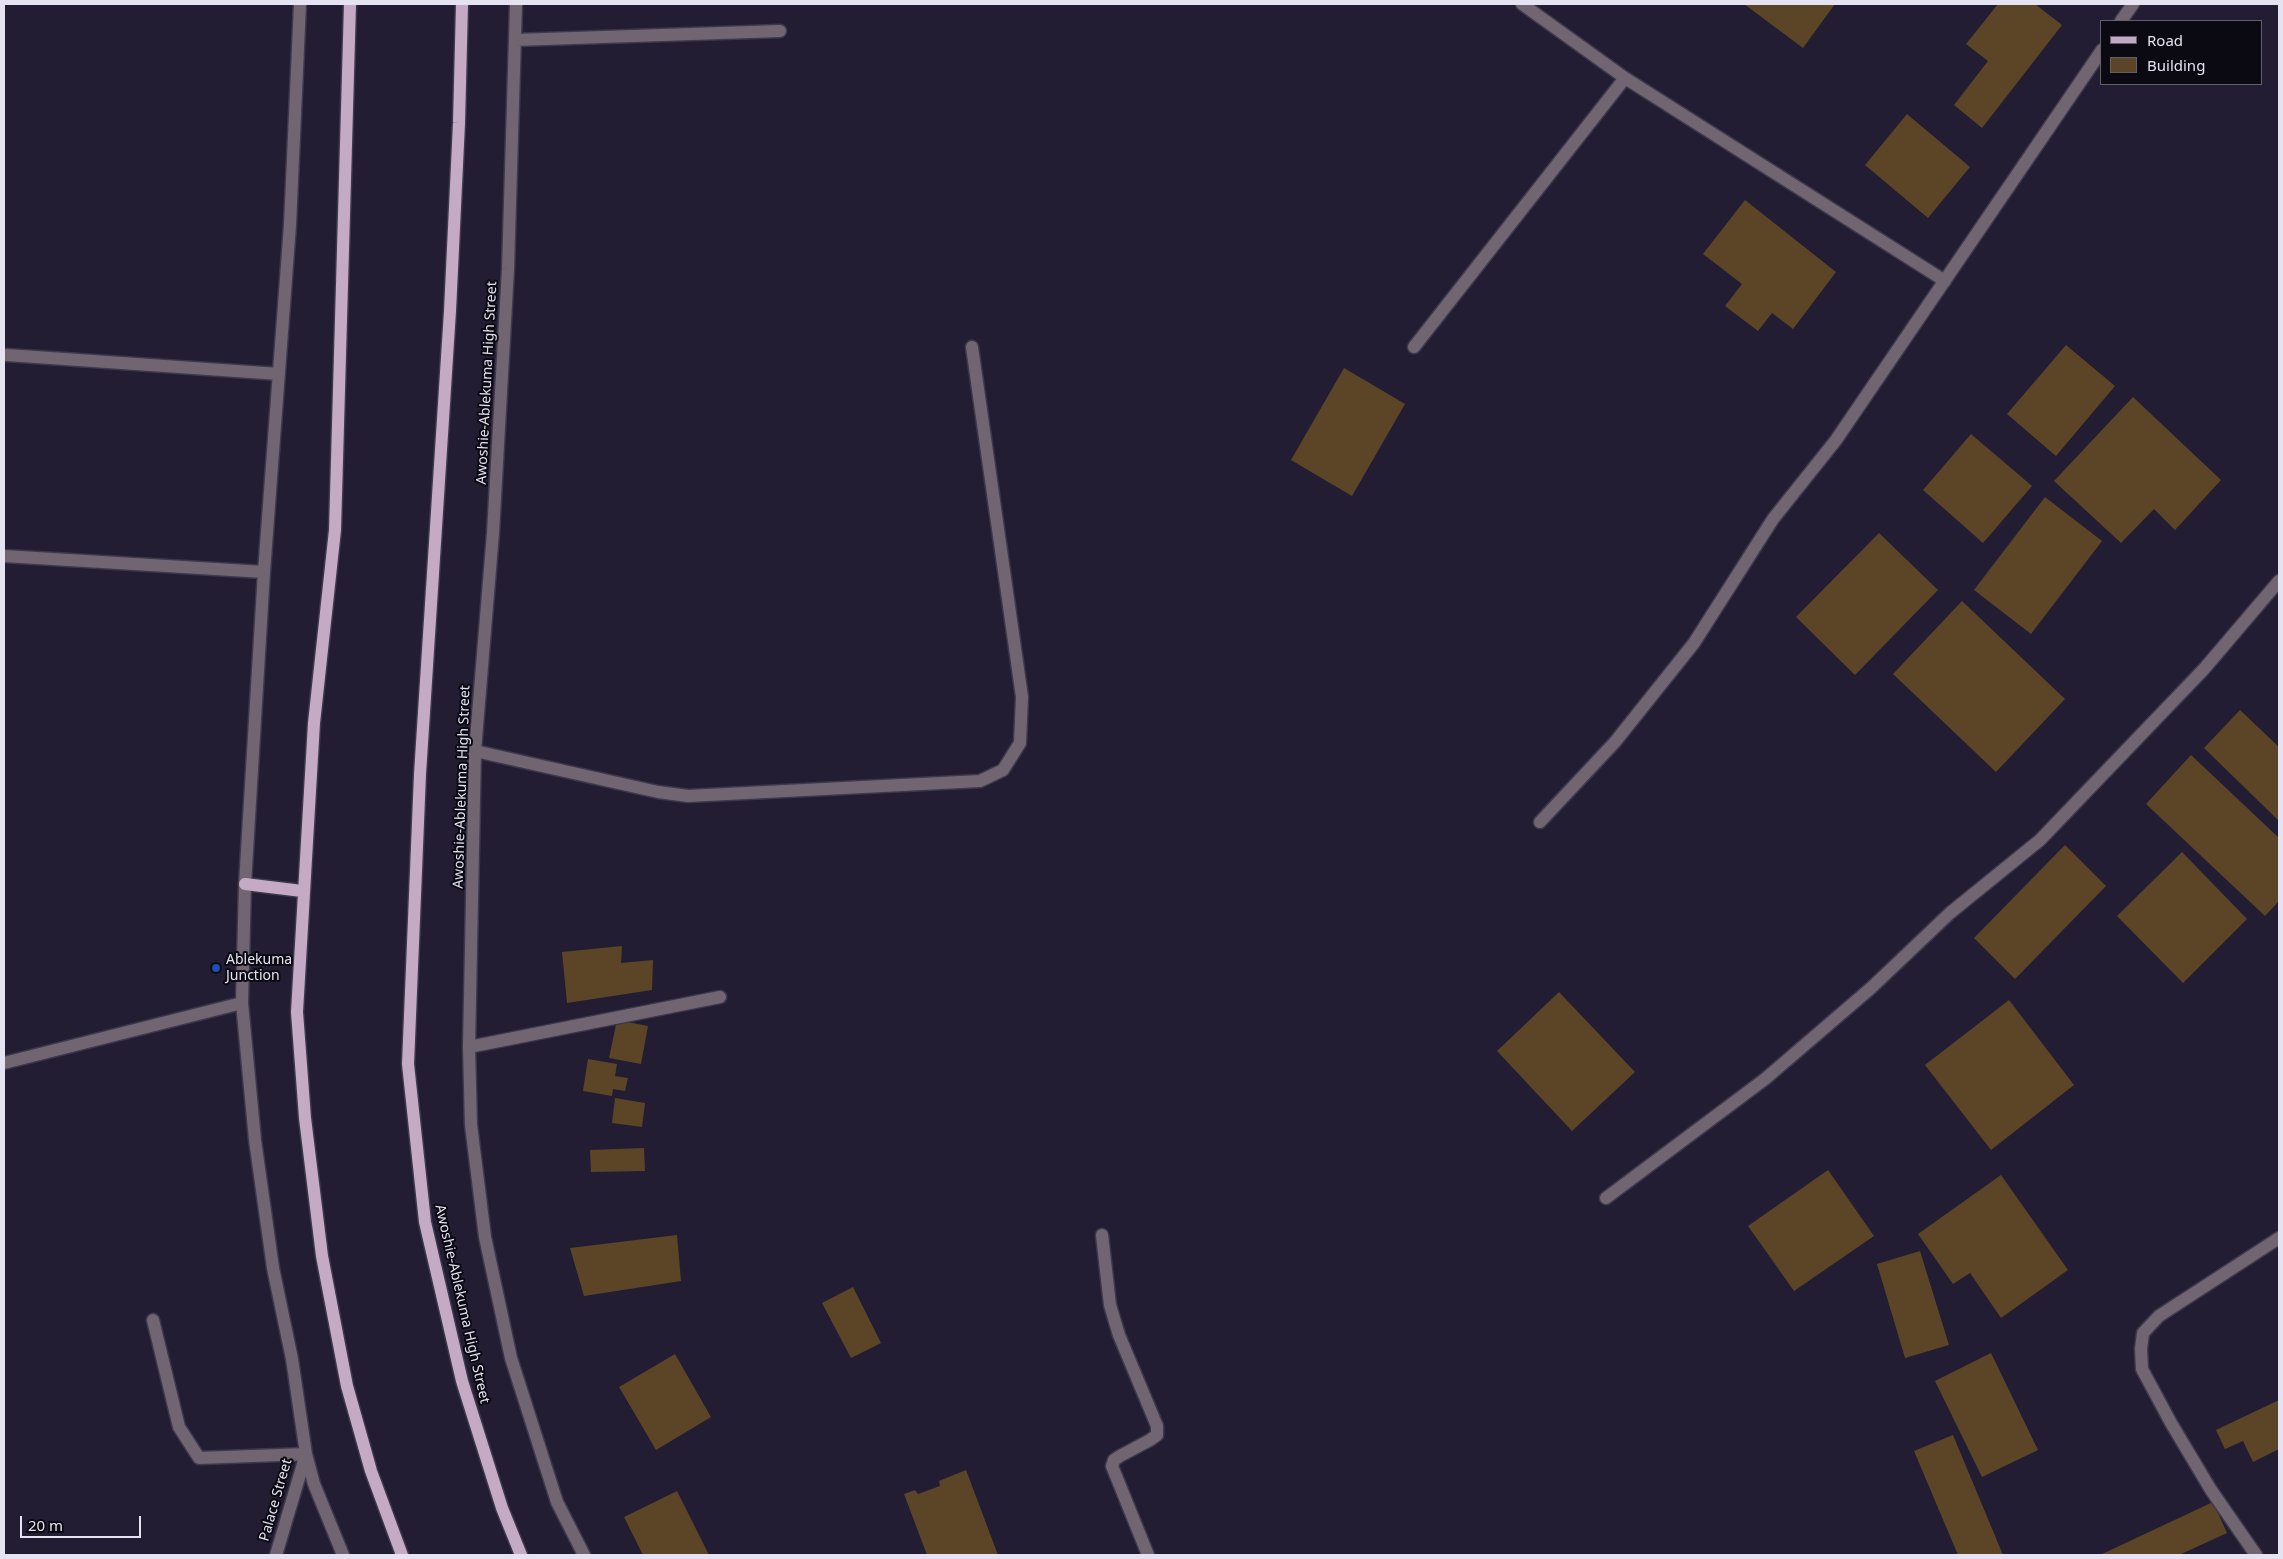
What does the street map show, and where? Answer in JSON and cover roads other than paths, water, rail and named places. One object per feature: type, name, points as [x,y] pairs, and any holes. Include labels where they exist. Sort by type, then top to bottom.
[{"type":"main road","points":[[350,4],[334,530],[314,723],[302,891],[296,1012],[305,1118],[322,1256],[347,1386],[371,1471],[402,1555]]},
{"type":"main road","name":"Awoshie-Ablekuma High Street","points":[[462,4],[458,142],[420,774],[408,1064],[424,1222],[462,1381],[502,1508],[522,1555]]},
{"type":"main road","points":[[245,884],[302,891]]},
{"type":"street","points":[[300,4],[290,226],[264,572],[245,884],[242,1003],[255,1140],[273,1268],[292,1359],[306,1454],[314,1484],[343,1555]]},
{"type":"street","name":"Awoshie-Ablekuma High Street","points":[[516,4],[508,278],[493,533],[475,751],[469,1047],[471,1125],[484,1228],[510,1358],[557,1502],[584,1555]]},
{"type":"street","points":[[1522,4],[1625,78],[1945,281]]},
{"type":"street","points":[[2122,20],[2133,4]]},
{"type":"street","points":[[515,40],[780,31]]},
{"type":"street","points":[[1540,822],[1615,742],[1694,643],[1773,519],[1836,440],[2100,53]]},
{"type":"street","points":[[1414,347],[1625,78]]},
{"type":"street","points":[[475,751],[658,792],[688,796],[980,781],[1003,770],[1020,743],[1022,698],[972,347]]},
{"type":"street","points":[[7,355],[279,374]]},
{"type":"street","points":[[4,556],[264,572]]},
{"type":"street","points":[[1606,1198],[1764,1079],[1871,988],[1950,913],[2040,840],[2204,669],[2279,581]]},
{"type":"street","points":[[469,1047],[720,997]]},
{"type":"street","points":[[4,1063],[242,1003]]},
{"type":"street","points":[[1102,1235],[1110,1306],[1118,1335],[1157,1426],[1157,1434],[1150,1440],[1114,1460],[1112,1466],[1148,1555]]},
{"type":"street","points":[[2256,1555],[2211,1490],[2171,1423],[2142,1369],[2141,1349],[2143,1333],[2159,1316],[2279,1238]]},
{"type":"street","points":[[153,1320],[179,1427],[200,1458],[306,1454]]},
{"type":"street","name":"Palace Street","points":[[276,1555],[306,1454]]},
{"type":"place","name":"Ablekuma Junction","points":[[216,968]]}]
